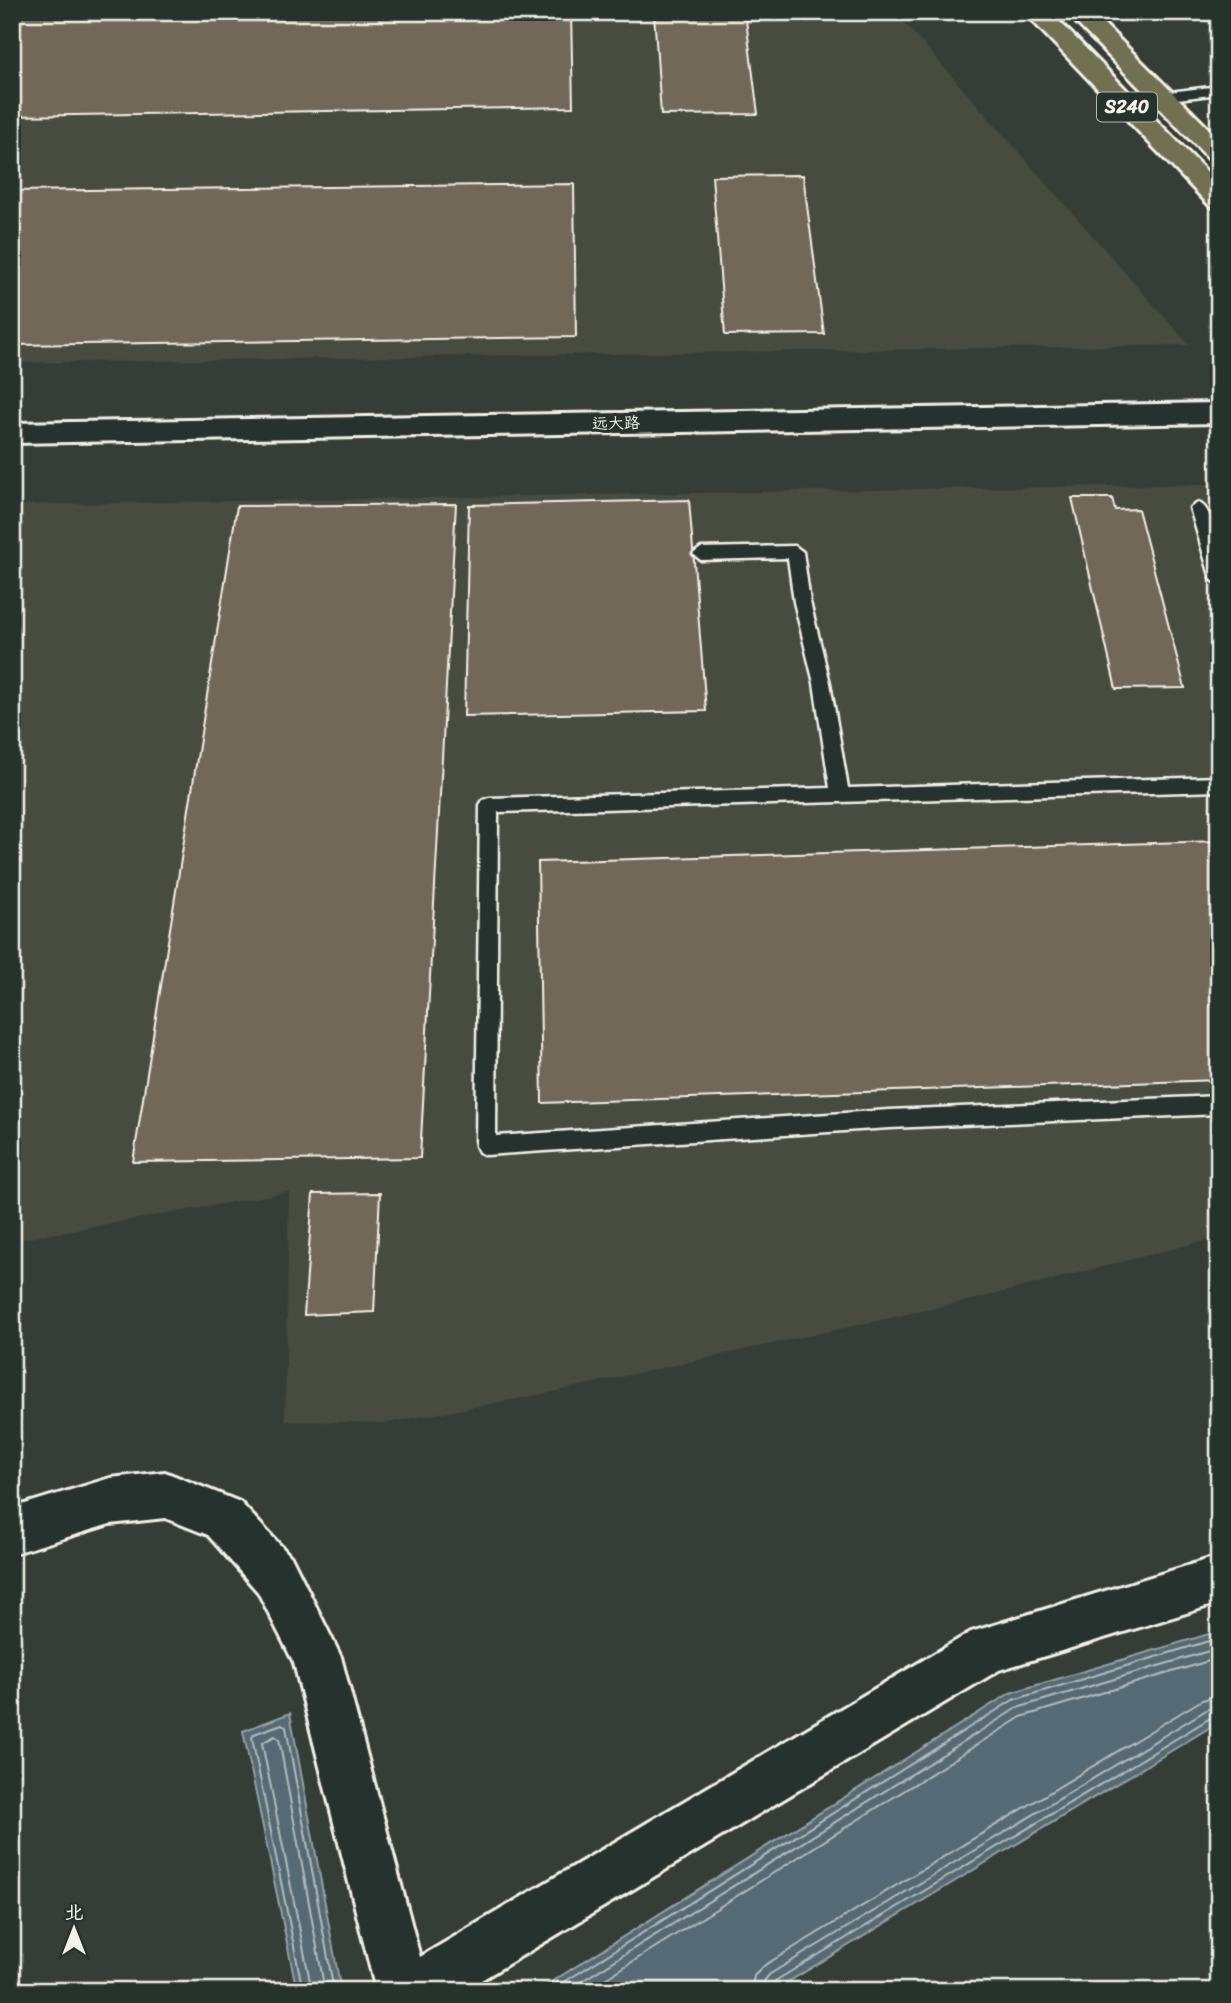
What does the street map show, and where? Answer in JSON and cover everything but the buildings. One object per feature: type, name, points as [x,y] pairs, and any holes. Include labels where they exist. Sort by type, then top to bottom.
[{"type":"main road","name":"S240","points":[[1036,12],[1219,200]]},
{"type":"main road","name":"S240","points":[[1078,12],[1219,154]]},
{"type":"street","name":"远大路","points":[[12,433],[1219,413]]},
{"type":"street","points":[[12,1531],[110,1501],[165,1495],[224,1518],[275,1575],[317,1657],[403,1991]]},
{"type":"street","points":[[414,1991],[988,1649],[1219,1579]]},
{"type":"lane","points":[[1161,97],[1219,90]]},
{"type":"lane","points":[[1198,508],[1219,579]]},
{"type":"lane","points":[[701,554],[795,552],[803,602],[822,683],[840,795]]},
{"type":"lane","points":[[1219,784],[489,805],[486,1146],[889,1119],[1219,1105]]},
{"type":"shaded area","points":[[12,12],[895,12],[1189,345],[12,363]]},
{"type":"shaded area","points":[[1219,484],[1219,1237],[976,1299],[543,1394],[387,1423],[285,1421],[289,1192],[12,1241],[12,505]]},
{"type":"water","points":[[1219,1631],[1219,1722],[773,1991],[537,1991],[1010,1693]]},
{"type":"water","points":[[290,1713],[341,1991],[297,1991],[243,1731]]}]
